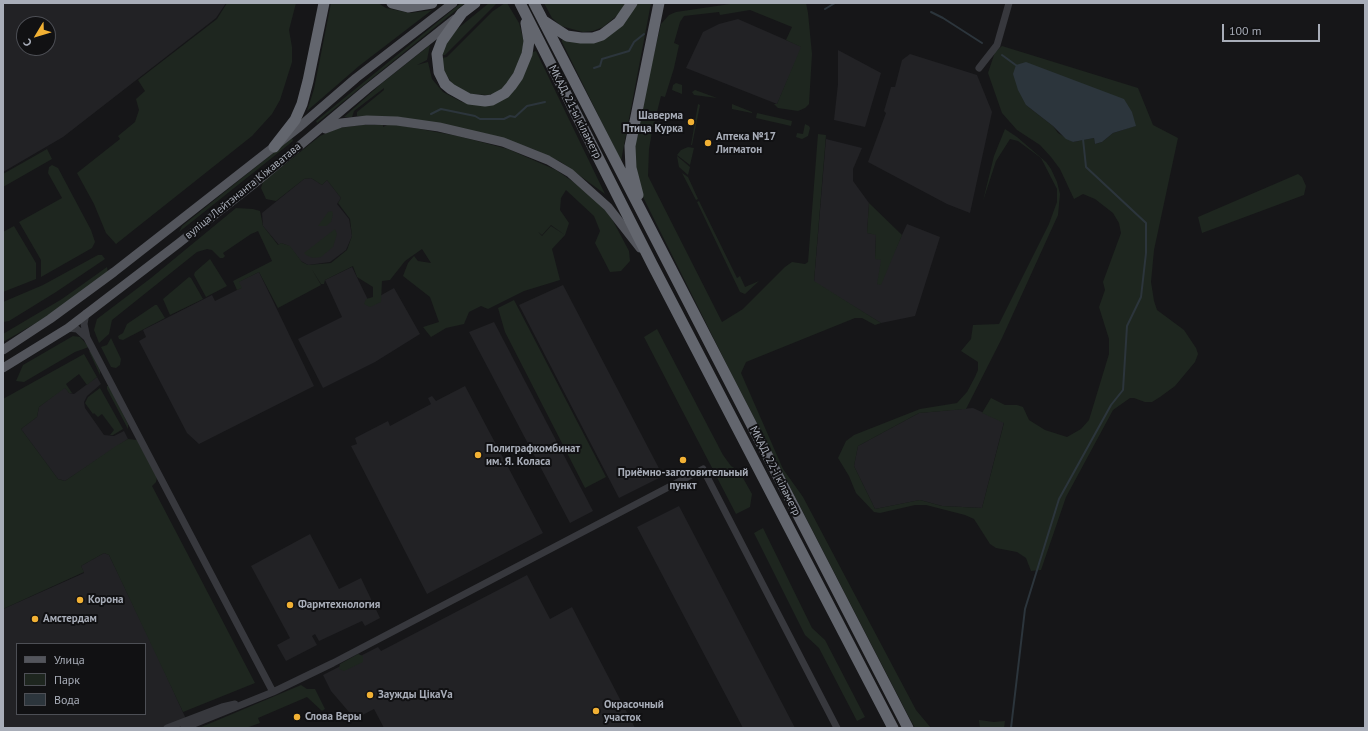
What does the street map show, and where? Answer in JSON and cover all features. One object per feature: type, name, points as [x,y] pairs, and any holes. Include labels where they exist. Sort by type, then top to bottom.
[{"type":"highway","points":[[274,147],[295,120],[302,104],[324,3]]},
{"type":"highway","points":[[392,3],[408,7],[432,3]]},
{"type":"highway","name":"вуліца Лейтэнанта Кіжаватава","points":[[462,13],[475,3]]},
{"type":"highway","name":"МКАД, 21-ы кіламетр","points":[[534,3],[642,214]]},
{"type":"highway","points":[[542,20],[568,36],[593,38],[602,35],[619,22],[632,3]]},
{"type":"highway","points":[[648,226],[634,184],[630,157],[659,3]]},
{"type":"highway","points":[[462,13],[442,41],[437,58],[438,72],[445,84],[459,94],[469,99],[485,101],[505,93],[512,86],[523,66],[529,41],[522,7]]},
{"type":"highway","name":"МКАД, 21-ы кіламетр","points":[[522,7],[630,221]]},
{"type":"highway","name":"МКАД, 22-і кіламетр","points":[[642,214],[908,728]]},
{"type":"highway","name":"МКАД, 22-і кіламетр","points":[[630,221],[893,728]]},
{"type":"main road","name":"вуліца Лейтэнанта Кіжаватава","points":[[3,350],[74,302],[274,147],[356,78],[453,3]]},
{"type":"main road","name":"вуліца Лейтэнанта Кіжаватава","points":[[3,368],[68,328],[190,234],[304,143],[462,13]]},
{"type":"main road","points":[[311,116],[314,126],[319,130]]},
{"type":"main road","points":[[298,128],[303,132],[304,143],[333,125],[367,120],[397,121],[439,127],[503,142],[548,160],[570,173],[590,189],[623,225],[652,264]]},
{"type":"street","points":[[979,68],[997,45],[1009,3]]},
{"type":"street","points":[[86,313],[84,324],[87,338],[273,692]]},
{"type":"street","points":[[68,328],[77,329],[87,338]]},
{"type":"street","points":[[184,728],[273,692],[332,663],[702,469],[837,728]]},
{"type":"street","points":[[167,728],[222,707],[256,699]]},
{"type":"shaded area","points":[[3,3],[226,3],[216,18],[63,137],[3,172]]},
{"type":"shaded area","points":[[738,19],[802,47],[777,104],[686,68],[703,32],[719,24]]},
{"type":"shaded area","points":[[838,50],[881,73],[865,127],[834,120],[838,84]]},
{"type":"shaded area","points":[[910,54],[977,75],[992,112],[970,213],[947,204],[868,162],[886,113],[884,111],[891,87],[895,87],[902,60]]},
{"type":"shaded area","points":[[826,139],[862,148],[853,169],[853,181],[869,203],[867,233],[876,234],[875,259],[881,259],[895,250],[907,224],[940,237],[915,316],[881,323],[814,282]]},
{"type":"shaded area","points":[[311,178],[322,185],[327,180],[341,198],[337,204],[349,219],[352,236],[346,250],[330,262],[308,265],[301,261],[289,246],[281,243],[279,245],[263,226],[262,213],[304,179]]},
{"type":"shaded area","points":[[352,267],[369,302],[394,288],[420,334],[375,362],[323,388],[298,339],[342,317],[325,280]]},
{"type":"shaded area","points":[[259,272],[314,386],[199,444],[187,433],[139,341],[146,337],[143,330],[212,295],[215,301],[241,288],[238,282]]},
{"type":"shaded area","points":[[563,285],[663,476],[619,498],[519,305]]},
{"type":"shaded area","points":[[494,322],[593,511],[570,523],[469,332]]},
{"type":"shaded area","points":[[97,377],[101,384],[87,396],[84,402],[85,408],[104,435],[114,436],[124,431],[128,439],[65,481],[58,479],[21,429],[37,417],[39,407],[65,387],[69,393],[74,394]]},
{"type":"shaded area","points":[[465,386],[543,533],[427,594],[351,446],[357,444],[355,438],[388,421],[390,426],[431,404],[428,398],[432,396],[436,401]]},
{"type":"shaded area","points":[[973,408],[1004,422],[982,508],[942,506],[920,500],[875,509],[854,466],[858,446],[919,413]]},
{"type":"shaded area","points":[[679,506],[795,728],[743,728],[637,527]]},
{"type":"shaded area","points":[[310,534],[339,589],[361,578],[380,618],[365,626],[362,621],[319,641],[315,634],[312,636],[317,645],[286,661],[277,645],[290,638],[251,566]]},
{"type":"shaded area","points":[[104,553],[109,555],[186,719],[163,728],[3,728],[3,609],[84,573],[81,566]]},
{"type":"shaded area","points":[[527,575],[550,619],[572,607],[635,728],[384,728],[374,709],[355,719],[331,691],[323,675],[378,647],[381,651]]},
{"type":"green space","points":[[227,3],[296,3],[289,30],[292,47],[292,62],[280,100],[272,114],[252,136],[116,244],[106,233],[94,204],[77,173],[120,139],[118,136],[135,122],[139,110],[136,99],[145,91],[138,80],[217,19]]},
{"type":"green space","points":[[331,3],[378,3],[386,8],[410,13],[432,10],[359,66],[307,111],[314,89]]},
{"type":"green space","points":[[461,3],[465,3],[317,123],[316,121]]},
{"type":"green space","points":[[489,3],[497,3],[445,55],[442,55],[443,49],[456,30]]},
{"type":"green space","points":[[507,3],[519,23],[524,42],[520,61],[507,85],[497,93],[487,95],[471,94],[454,86],[442,69],[442,58],[447,57],[493,11]]},
{"type":"green space","points":[[544,3],[625,3],[619,14],[603,27],[593,31],[583,32],[561,26],[552,18]]},
{"type":"green space","points":[[637,3],[651,3],[621,161],[562,40],[591,41]]},
{"type":"green space","points":[[737,3],[806,3],[812,54],[809,104],[805,108],[798,111],[778,108],[774,104],[777,104],[801,47],[786,40],[792,27],[750,10],[720,15],[719,12],[684,16],[680,22],[674,43],[679,45],[674,68],[665,97],[661,96],[652,132],[649,149],[648,176],[722,322],[743,309],[785,267],[792,262],[805,264],[808,262],[818,134],[826,135],[814,281],[881,323],[875,325],[862,318],[855,318],[746,362],[741,373],[783,469],[803,497],[916,710],[931,728],[915,728],[909,717],[728,367],[637,185],[634,138],[661,24],[669,15],[676,12]]},
{"type":"green space","points":[[430,45],[427,60],[417,65],[428,62],[432,79],[443,92],[462,102],[472,104],[491,103],[533,52],[536,51],[605,194],[561,162],[533,149],[491,135],[405,118],[357,116],[357,112],[384,90],[384,88],[354,111],[352,117],[344,117],[382,83]]},
{"type":"green space","points":[[1002,46],[1138,88],[1153,125],[1178,138],[1154,250],[1151,282],[1157,310],[1184,330],[1196,348],[1198,354],[1195,362],[1175,386],[1160,397],[1152,402],[1145,402],[1130,398],[1113,410],[1066,497],[1041,570],[1031,571],[1026,558],[1017,552],[996,548],[990,544],[974,519],[965,515],[926,505],[915,505],[880,513],[874,512],[856,493],[849,476],[838,458],[846,441],[854,435],[920,409],[957,403],[967,392],[975,377],[978,370],[978,362],[961,351],[971,339],[973,325],[999,324],[1049,224],[1057,202],[1057,189],[1041,158],[1018,141],[1010,139],[996,161],[983,201],[994,156],[1005,129],[1017,137],[1046,162],[1051,169],[1057,182],[1060,194],[1058,215],[1002,338],[966,409],[919,413],[858,446],[854,466],[875,509],[920,500],[942,506],[982,508],[1004,423],[982,413],[991,398],[1005,405],[1017,405],[1023,407],[1029,420],[1045,430],[1067,437],[1081,429],[1089,420],[1109,354],[1109,339],[1099,307],[1105,290],[1103,282],[1121,233],[1119,223],[1113,213],[1095,199],[1083,194],[1074,199],[1060,169],[1051,157],[1040,145],[1017,130],[1002,113],[988,73],[995,52]],"holes":[[[1026,105],[1135,126],[1113,133],[1102,142],[1095,144],[1094,138],[1073,142],[1058,133],[1053,126]]]},
{"type":"green space","points":[[676,83],[682,85],[682,94],[672,90],[673,85]]},
{"type":"green space","points":[[695,90],[717,98],[694,95],[692,92]]},
{"type":"green space","points":[[698,104],[700,105],[691,145]]},
{"type":"green space","points":[[732,104],[752,112],[752,113],[732,109]]},
{"type":"green space","points":[[757,113],[792,121],[791,126],[756,118]]},
{"type":"green space","points":[[805,124],[810,128],[808,136],[802,139],[796,137],[797,133],[803,134]]},
{"type":"green space","points":[[362,125],[383,125],[383,127],[387,125],[398,125],[458,136],[508,149],[556,170],[575,183],[601,205],[612,219],[629,251],[630,261],[621,271],[610,272],[595,243],[600,231],[594,216],[566,190],[561,198],[560,210],[569,223],[565,235],[552,249],[560,280],[524,291],[488,309],[481,306],[469,312],[464,324],[446,328],[431,337],[423,327],[439,322],[430,297],[403,276],[408,263],[414,256],[418,261],[431,263],[422,249],[405,261],[390,280],[382,281],[381,302],[370,307],[364,304],[366,299],[373,297],[373,287],[357,277],[353,266],[325,280],[324,284],[321,284],[311,268],[321,285],[278,308],[259,272],[239,282],[242,288],[237,290],[233,281],[272,261],[258,231],[223,253],[225,256],[223,258],[220,258],[212,250],[207,249],[197,252],[112,320],[109,334],[99,343],[94,330],[97,319],[151,278],[236,208],[260,211],[263,226],[278,245],[281,243],[290,246],[302,262],[308,265],[331,263],[347,250],[352,236],[350,219],[338,203],[341,198],[327,180],[322,185],[311,178],[304,179],[276,201],[266,199],[261,188],[263,182],[320,136],[338,128]],"holes":[[[551,225],[565,235],[551,226],[542,236],[538,232],[542,235]]]},
{"type":"green space","points":[[292,138],[293,141],[179,232],[182,226]]},
{"type":"green space","points":[[688,147],[694,148],[690,165],[677,155],[681,150]]},
{"type":"green space","points":[[47,149],[52,159],[3,187],[3,174]]},
{"type":"green space","points":[[677,156],[690,167],[688,175],[679,167]]},
{"type":"green space","points":[[52,165],[58,168],[91,230],[95,242],[92,248],[41,277],[41,260],[19,222],[62,198],[48,173],[49,167]]},
{"type":"green space","points":[[682,173],[688,177],[698,199],[696,200]]},
{"type":"green space","points":[[1298,174],[1302,177],[1306,186],[1304,195],[1202,233],[1198,217]]},
{"type":"green space","points":[[699,201],[737,278],[740,276],[745,287],[759,281],[745,294],[740,292],[697,202]]},
{"type":"green space","points":[[869,203],[902,235],[881,285],[877,284],[881,260],[875,259],[876,235],[867,233]]},
{"type":"green space","points":[[332,211],[333,214],[331,222],[326,226],[318,226],[328,212]]},
{"type":"green space","points":[[14,226],[36,263],[36,279],[3,292],[3,232]]},
{"type":"green space","points":[[335,229],[337,234],[333,247],[321,257],[313,258],[304,253]]},
{"type":"green space","points":[[98,255],[102,255],[105,259],[56,292],[9,321],[3,322],[3,302],[43,285]]},
{"type":"green space","points":[[210,259],[227,286],[206,297],[194,275],[195,272]]},
{"type":"green space","points":[[107,267],[108,273],[50,315],[3,342],[3,334],[62,299]]},
{"type":"green space","points":[[189,277],[203,299],[170,315],[163,299]]},
{"type":"green space","points":[[514,300],[606,477],[585,488],[505,332],[498,308]]},
{"type":"green space","points":[[157,305],[165,318],[123,340],[119,339],[118,336],[123,333],[127,324]]},
{"type":"green space","points":[[657,329],[723,455],[731,466],[739,471],[752,494],[750,507],[736,514],[644,337]]},
{"type":"green space","points":[[73,336],[80,337],[89,347],[75,352],[24,382],[16,381],[23,365]]},
{"type":"green space","points":[[111,338],[121,359],[120,365],[116,368],[111,367],[101,347],[107,345]]},
{"type":"green space","points":[[89,351],[91,351],[100,371],[100,375]]},
{"type":"green space","points":[[84,354],[97,377],[87,385],[79,374],[66,384],[72,393],[69,393],[65,388],[39,407],[37,417],[21,429],[58,479],[65,481],[128,439],[137,440],[157,477],[156,482],[152,486],[255,683],[183,712],[109,555],[104,553],[81,566],[84,572],[3,609],[3,399]]},
{"type":"green space","points":[[107,386],[109,386],[128,424],[128,429],[107,389]]},
{"type":"green space","points":[[100,388],[123,429],[113,435],[110,435],[114,430],[102,414],[98,417],[94,413],[93,414],[85,403],[88,397]]},
{"type":"green space","points":[[763,528],[812,628],[825,640],[865,717],[857,721],[819,648],[805,635],[754,533]]},
{"type":"green space","points":[[358,654],[363,656],[363,662],[344,671],[339,669],[340,664]]},
{"type":"green space","points":[[301,685],[307,689],[315,689],[325,709],[322,711],[307,697],[258,718],[260,723],[246,728],[199,728]]},
{"type":"green space","points":[[979,720],[994,722],[1005,721],[1004,728],[980,728]]},
{"type":"water","points":[[1026,62],[1124,99],[1132,112],[1136,126],[1113,133],[1102,142],[1095,144],[1094,138],[1073,142],[1066,139],[1053,126],[1026,105],[1018,90],[1013,74],[1016,65]]},
{"type":"waterway","points":[[825,9],[835,3]]},
{"type":"waterway","points":[[931,12],[982,43]]},
{"type":"waterway","points":[[594,68],[600,66],[602,59],[629,51],[634,42],[644,34]]},
{"type":"waterway","points":[[1002,55],[1017,66]]},
{"type":"waterway","points":[[431,114],[441,109],[475,116],[480,119],[504,119],[510,116],[515,117],[527,106],[545,102]]},
{"type":"waterway","points":[[1011,728],[1025,609],[1059,499],[1111,405],[1123,390],[1127,326],[1141,297],[1146,253],[1146,223],[1086,167],[1083,139]]},
{"type":"place","name":"Шаверма Птица Курка","points":[[691,122]]},
{"type":"place","name":"Аптека №17 Лигматон","points":[[708,143]]},
{"type":"place","name":"Полиграфкомбинат им. Я. Коласа","points":[[478,455]]},
{"type":"place","name":"Приёмно-заготовительный пункт","points":[[683,460]]},
{"type":"place","name":"Корона","points":[[80,600]]},
{"type":"place","name":"Фармтехнология","points":[[290,605]]},
{"type":"place","name":"Амстердам","points":[[35,619]]},
{"type":"place","name":"Заужды ЦікаVа","points":[[370,695]]},
{"type":"place","name":"Окрасочный участок","points":[[596,711]]},
{"type":"place","name":"Слова Веры","points":[[297,717]]}]
